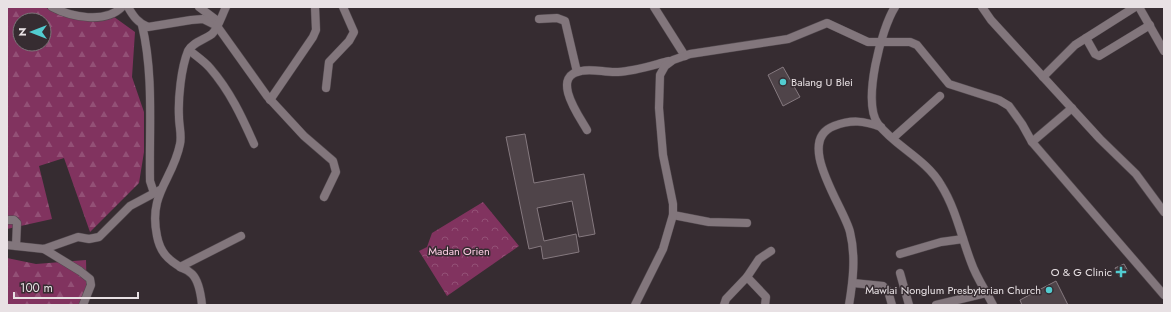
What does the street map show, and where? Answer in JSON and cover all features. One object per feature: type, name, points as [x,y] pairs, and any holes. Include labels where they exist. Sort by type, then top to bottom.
[{"type":"street","points":[[52,7],[64,13],[90,17],[105,15],[122,7]]},
{"type":"street","points":[[128,7],[134,17],[142,25],[145,37],[150,104],[150,181],[157,191]]},
{"type":"street","points":[[199,7],[218,24],[270,100],[304,136],[333,161],[336,172],[324,197]]},
{"type":"street","points":[[202,305],[197,282],[192,273],[164,256],[157,237],[155,224],[156,202],[157,191],[174,162],[181,143],[179,117],[183,66],[191,46],[213,33],[226,7]]},
{"type":"street","points":[[270,100],[313,37],[316,30],[315,7]]},
{"type":"street","points":[[326,88],[329,62],[350,41],[354,32],[343,7]]},
{"type":"street","points":[[654,7],[685,56]]},
{"type":"street","points":[[895,7],[887,20],[880,43],[873,95],[875,119],[893,138],[921,161],[940,183],[951,203],[971,262],[993,305]]},
{"type":"street","points":[[982,7],[991,20],[1043,77],[1136,174],[1164,212]]},
{"type":"street","points":[[1043,77],[1075,45],[1135,7]]},
{"type":"street","points":[[1140,7],[1164,51]]},
{"type":"street","points":[[539,19],[557,18],[564,21],[577,72]]},
{"type":"street","points":[[142,25],[153,27],[203,19],[218,24]]},
{"type":"street","points":[[587,130],[573,107],[567,90],[569,77],[582,70],[619,72],[685,56],[788,39],[827,23],[868,42],[910,42],[917,45],[924,51],[950,84],[999,100],[1009,106],[1022,124],[1032,142],[1164,295]]},
{"type":"street","points":[[1086,38],[1095,54],[1099,56],[1150,25]]},
{"type":"street","points":[[189,50],[210,68],[238,108],[254,144]]},
{"type":"street","points":[[635,305],[663,249],[673,215],[673,204],[662,144],[658,86],[660,75],[665,66],[673,60]]},
{"type":"street","points":[[893,138],[940,96]]},
{"type":"street","points":[[1032,142],[1072,108]]},
{"type":"street","points":[[849,305],[853,283],[853,252],[850,232],[845,215],[825,176],[818,148],[820,138],[824,132],[840,123],[864,121],[881,127]]},
{"type":"street","points":[[44,249],[78,237],[89,239],[99,237],[130,206],[157,191]]},
{"type":"street","points":[[673,215],[708,222],[747,223]]},
{"type":"street","points":[[7,220],[14,220],[17,223],[16,246]]},
{"type":"street","points":[[180,267],[240,236]]},
{"type":"street","points":[[900,254],[941,242],[963,239]]},
{"type":"street","points":[[7,244],[44,249],[80,271],[90,279],[90,285],[83,305]]},
{"type":"street","points":[[724,305],[726,299],[747,277],[759,259],[771,251]]},
{"type":"street","points":[[900,273],[909,305]]},
{"type":"street","points":[[747,277],[766,297],[765,305]]},
{"type":"street","points":[[853,283],[883,286],[888,291],[892,305]]},
{"type":"street","points":[[936,305],[986,293]]},
{"type":"green space","points":[[7,7],[44,7],[71,18],[110,14],[135,32],[132,77],[144,112],[144,152],[139,183],[90,232],[64,158],[39,166],[52,219],[7,229]]},
{"type":"green space","name":"Madan Orien","points":[[483,202],[519,246],[447,296],[419,251],[427,247],[432,233]]},
{"type":"green space","points":[[7,258],[36,264],[86,260],[87,305],[7,305]]},
{"type":"building","points":[[783,67],[800,97],[783,106],[768,75]]},
{"type":"building","points":[[525,134],[534,183],[584,174],[595,234],[579,237],[572,201],[537,208],[544,241],[576,234],[579,252],[543,259],[541,246],[529,249],[506,137]]},
{"type":"building","points":[[1124,264],[1128,271],[1119,276],[1115,268]]},
{"type":"building","name":"Mawlai Nonglum Presbyterian Church","points":[[1056,281],[1068,305],[1022,305],[1020,300]]},
{"type":"place","name":"Balang U Blei","points":[[783,82]]},
{"type":"place","name":"O & G Clinic","points":[[1121,272]]},
{"type":"place","name":"Mawlai Nonglum Presbyterian Church","points":[[1049,290]]}]
